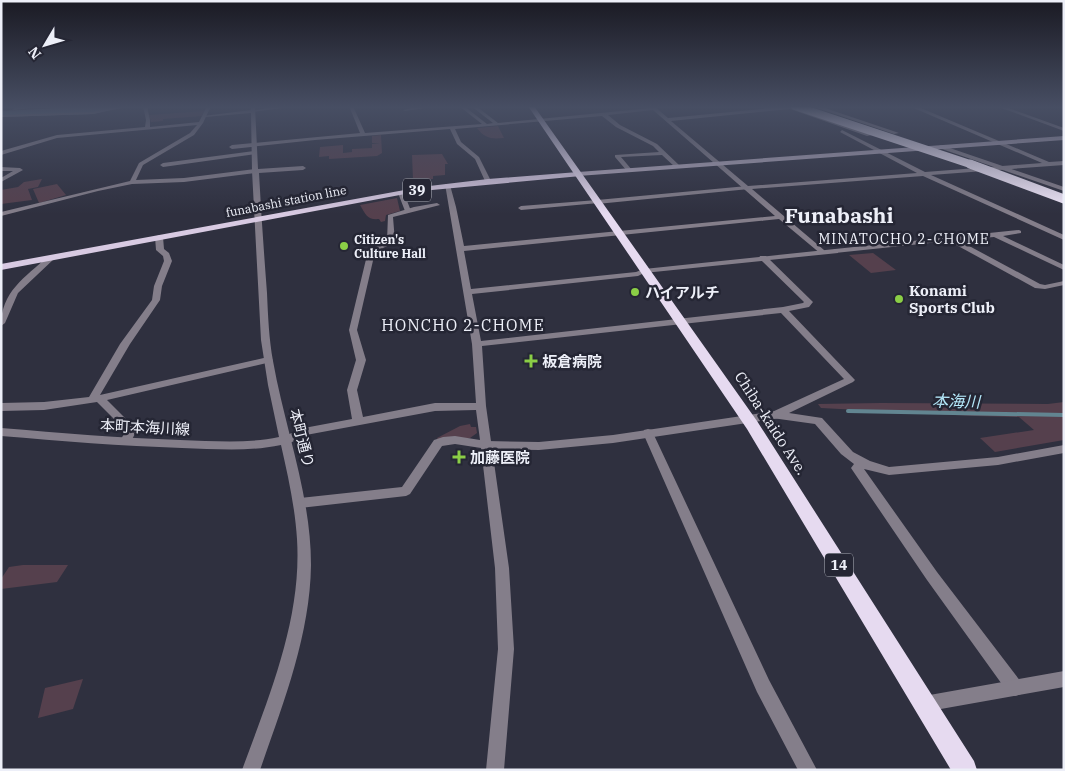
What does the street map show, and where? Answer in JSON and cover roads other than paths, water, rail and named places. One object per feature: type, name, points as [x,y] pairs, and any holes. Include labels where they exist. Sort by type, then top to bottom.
[{"type":"highway","name":"Chiba-kaido Ave.","points":[[556,142],[748,419],[965,770]]},
{"type":"highway","points":[[900,142],[979,167],[1064,199]]},
{"type":"highway","points":[[915,142],[1064,194]]},
{"type":"main road","points":[[578,174],[1013,142]]},
{"type":"main road","name":"funabashi station line","points":[[1,267],[401,192],[447,185],[578,174]]},
{"type":"street","points":[[1,153],[40,142]]},
{"type":"street","points":[[132,182],[141,164],[179,142]]},
{"type":"street","points":[[232,146],[276,142]]},
{"type":"street","points":[[459,142],[477,158],[488,181]]},
{"type":"street","points":[[649,142],[655,145],[677,166]]},
{"type":"street","points":[[692,142],[821,252]]},
{"type":"street","points":[[863,142],[926,175],[1064,238]]},
{"type":"street","points":[[894,142],[1064,203]]},
{"type":"street","points":[[1000,143],[1064,167]]},
{"type":"street","name":"本町通り","points":[[251,770],[275,701],[301,607],[304,557],[300,503],[268,360],[257,219],[254,144]]},
{"type":"street","points":[[941,147],[1064,189]]},
{"type":"street","points":[[163,165],[254,153]]},
{"type":"street","points":[[629,170],[617,156],[663,153]]},
{"type":"street","points":[[521,208],[1064,163]]},
{"type":"street","points":[[1,214],[38,202],[132,182],[184,180],[255,171],[303,168]]},
{"type":"street","points":[[1,169],[20,170],[1,180]]},
{"type":"street","points":[[447,185],[452,203],[477,344],[481,406],[502,568],[506,649],[495,770]]},
{"type":"street","points":[[401,192],[408,211]]},
{"type":"street","points":[[358,421],[352,390],[361,360],[353,330],[372,251],[391,242],[390,216],[437,205]]},
{"type":"street","points":[[460,249],[781,217]]},
{"type":"street","points":[[1052,232],[1064,231]]},
{"type":"street","points":[[468,292],[638,274],[644,271],[763,258],[1019,232]]},
{"type":"street","points":[[995,234],[1064,268]]},
{"type":"street","points":[[96,399],[125,344],[156,300],[158,286],[168,261],[166,255],[160,250],[159,237]]},
{"type":"street","points":[[951,239],[1038,286],[1045,287],[1064,283]]},
{"type":"street","points":[[1,322],[14,292],[51,258]]},
{"type":"street","points":[[477,344],[783,310],[806,305],[809,302],[763,258]]},
{"type":"street","points":[[776,415],[850,380],[783,310]]},
{"type":"street","points":[[1,407],[44,406],[96,399],[268,360]]},
{"type":"street","points":[[96,399],[132,430],[125,442]]},
{"type":"street","name":"本町本海川線","points":[[1,432],[125,442],[234,446],[263,445],[286,440],[304,432],[435,407],[481,406]]},
{"type":"street","points":[[300,503],[406,491],[438,443],[443,441],[468,441],[486,445],[539,446],[613,439],[776,415],[818,421],[846,452],[864,463],[889,471],[998,461],[1064,450]]},
{"type":"street","points":[[648,433],[763,686],[808,770]]},
{"type":"street","points":[[864,463],[857,468],[932,576],[1015,688]]},
{"type":"street","points":[[924,704],[1064,679]]},
{"type":"waterway","name":"本海川","points":[[848,411],[1064,415]]},
{"type":"place","name":"Citizen's Culture Hall","points":[[344,246]]},
{"type":"place","name":"ハイアルチ","points":[[635,292]]},
{"type":"place","name":"Konami Sports Club","points":[[899,299]]},
{"type":"place","name":"板倉病院","points":[[531,361]]},
{"type":"place","name":"加藤医院","points":[[459,457]]},
{"type":"district","name":"Funabashi","points":[[839,215]]},
{"type":"district","name":"MINATOCHO 2-CHOME","points":[[904,239]]},
{"type":"district","name":"HONCHO 2-CHOME","points":[[463,325]]}]
